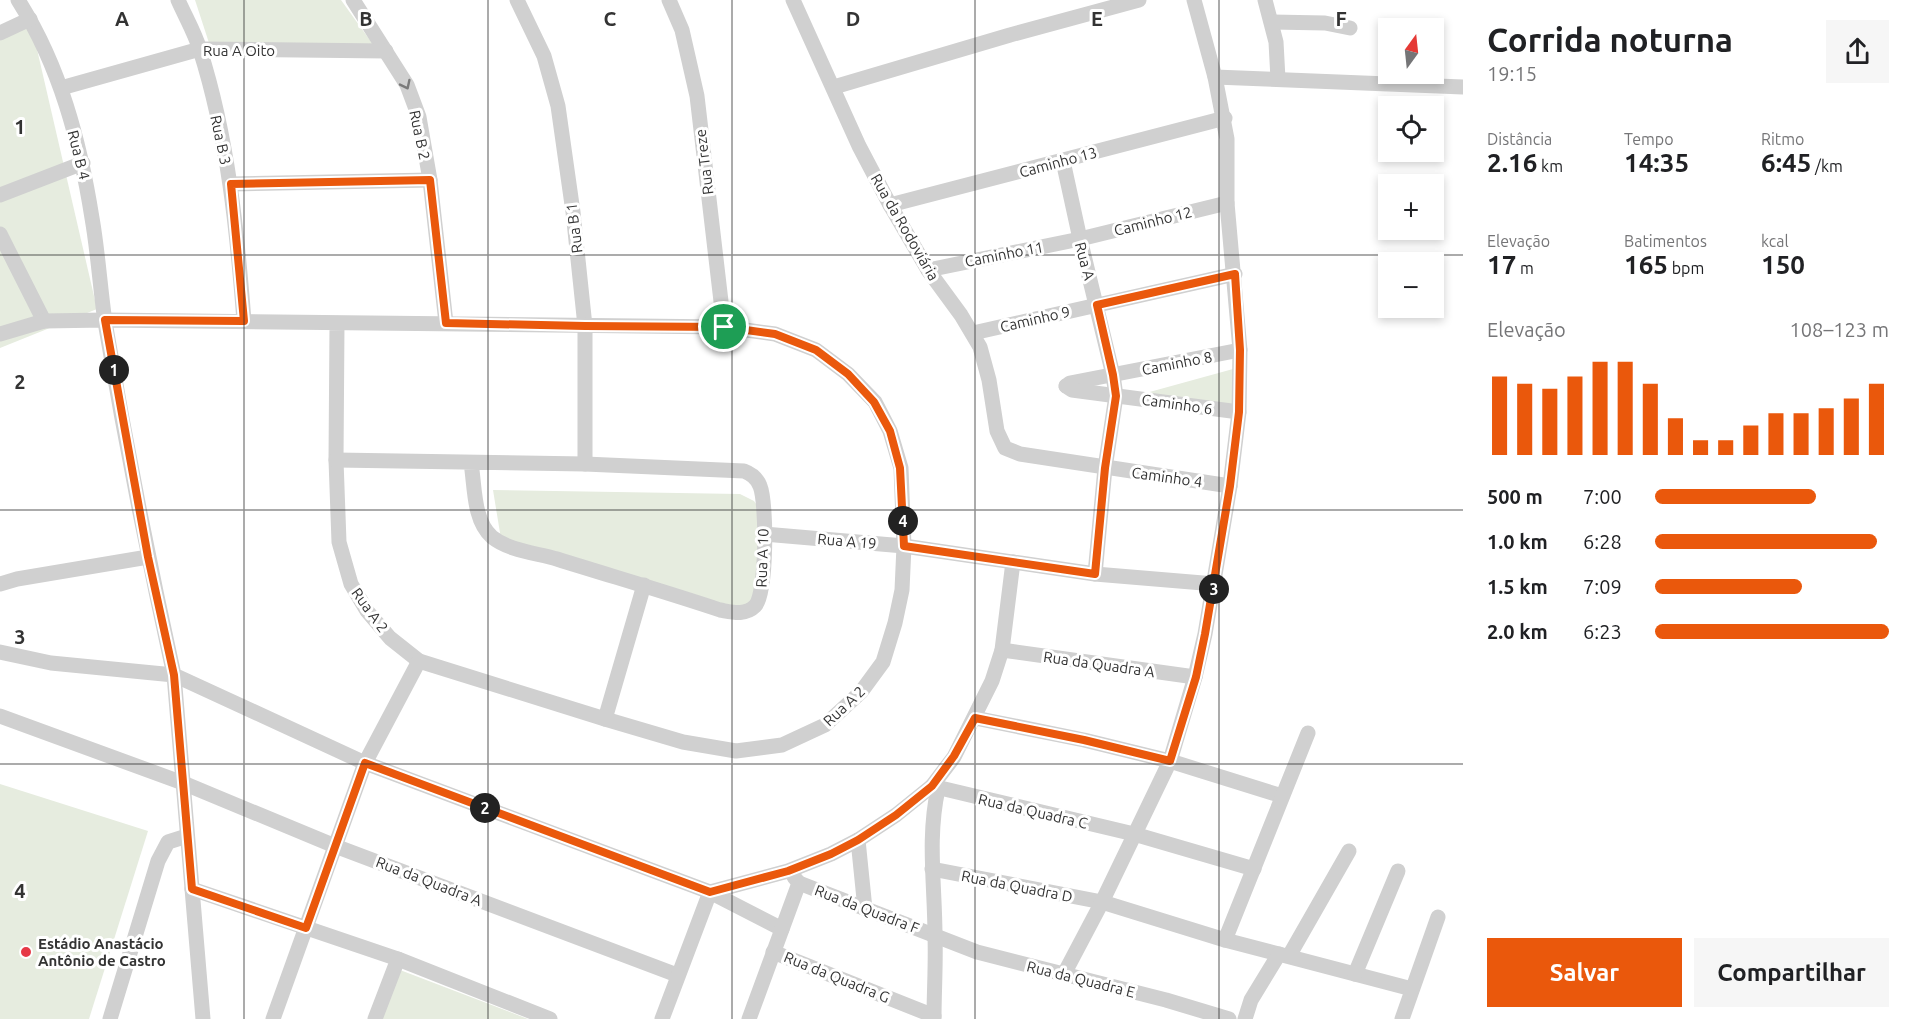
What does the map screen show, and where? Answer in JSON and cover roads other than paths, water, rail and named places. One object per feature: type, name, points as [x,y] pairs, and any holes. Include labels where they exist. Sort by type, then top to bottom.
[{"type":"street","name":"Rua B 4","points":[[18,0],[30,19],[61,88],[83,163],[93,220],[105,320],[148,557],[174,675],[203,1019]]},
{"type":"street","name":"Rua B 3","points":[[178,0],[200,49],[231,184],[244,321]]},
{"type":"street","name":"Rua B 2","points":[[353,0],[407,85],[419,117],[430,180],[446,323]]},
{"type":"street","name":"Rua B 1","points":[[517,0],[544,56],[558,106],[573,212],[585,326],[585,464]]},
{"type":"street","name":"Rua Treze","points":[[669,0],[682,30],[697,96],[724,327]]},
{"type":"street","name":"Rua da Rodoviária","points":[[793,0],[859,146],[890,205],[928,270],[973,333],[980,347],[997,431],[1005,448],[1012,452]]},
{"type":"street","points":[[834,87],[1139,0]]},
{"type":"street","points":[[1064,974],[1102,902],[1170,761],[1196,677],[1215,584],[1230,486],[1239,412],[1240,350],[1227,202],[1228,155],[1224,118],[1194,0]]},
{"type":"street","points":[[1265,0],[1276,42],[1278,79]]},
{"type":"street","points":[[0,33],[30,19]]},
{"type":"street","points":[[1272,22],[1325,23],[1350,28]]},
{"type":"street","name":"Rua A Oito","points":[[61,88],[200,49],[386,51]]},
{"type":"street","points":[[1215,77],[1463,87]]},
{"type":"street","name":"Caminho 13","points":[[890,205],[1224,118]]},
{"type":"street","name":"Rua A","points":[[1063,161],[1116,396],[1105,468],[1095,574]]},
{"type":"street","points":[[0,195],[83,163]]},
{"type":"street","points":[[231,184],[430,180]]},
{"type":"street","name":"Caminho 12","points":[[1080,239],[1227,202]]},
{"type":"street","points":[[0,234],[44,321]]},
{"type":"street","name":"Caminho 11","points":[[928,270],[1080,239]]},
{"type":"street","name":"Caminho 9","points":[[973,333],[1235,274]]},
{"type":"street","name":"Rua A 2","points":[[0,334],[44,321],[105,320],[724,327],[775,334],[816,350],[848,374],[874,402],[890,431],[900,468],[904,546],[902,590],[883,662],[861,692],[825,725],[783,745],[736,751],[683,742],[419,661],[390,638],[367,611],[351,584],[339,542],[336,460],[337,324]]},
{"type":"street","name":"Caminho 8","points":[[1066,386],[1070,383],[1240,350]]},
{"type":"street","name":"Caminho 6","points":[[1066,386],[1072,390],[1239,412]]},
{"type":"street","name":"Caminho 4","points":[[1012,452],[1230,486]]},
{"type":"street","name":"Rua A 10","points":[[336,460],[585,464],[744,471],[754,476],[761,487],[764,534],[763,588],[760,600],[747,612],[734,613],[720,610],[644,585],[508,546],[492,537],[483,525],[478,509],[471,463]]},
{"type":"street","name":"Rua A 19","points":[[764,534],[904,546],[1095,574],[1215,584]]},
{"type":"street","points":[[0,584],[17,579],[148,557]]},
{"type":"street","points":[[710,892],[788,871],[831,854],[858,840],[935,788],[975,718],[992,681],[1002,650],[1012,562]]},
{"type":"street","points":[[605,719],[644,585]]},
{"type":"street","name":"Rua da Quadra A","points":[[1002,650],[1196,677]]},
{"type":"street","points":[[0,652],[51,663],[174,675],[365,763],[710,892],[782,928]]},
{"type":"street","points":[[273,1019],[365,763],[419,661]]},
{"type":"street","name":"Rua da Quadra A","points":[[0,716],[183,783],[335,846],[677,975]]},
{"type":"street","points":[[975,718],[1084,740],[1170,761],[1282,796]]},
{"type":"street","points":[[1225,940],[1308,733]]},
{"type":"street","points":[[934,1017],[935,935],[932,869],[935,788]]},
{"type":"street","name":"Rua da Quadra C","points":[[935,788],[1134,834],[1254,869]]},
{"type":"street","points":[[110,1019],[158,861],[168,842],[187,836]]},
{"type":"street","points":[[858,840],[865,909]]},
{"type":"street","points":[[1245,1019],[1251,1000],[1284,955],[1348,851]]},
{"type":"street","name":"Rua da Quadra D","points":[[932,869],[1102,902],[1225,940],[1412,989]]},
{"type":"street","points":[[749,1019],[799,883],[788,871]]},
{"type":"street","points":[[1355,974],[1398,871]]},
{"type":"street","name":"Rua da Quadra F","points":[[799,883],[935,935]]},
{"type":"street","points":[[192,889],[398,959],[550,1019]]},
{"type":"street","points":[[662,1019],[710,892]]},
{"type":"street","points":[[1402,1019],[1438,917]]},
{"type":"street","name":"Rua da Quadra E","points":[[935,935],[977,952],[1166,1000],[1229,1019]]},
{"type":"street","name":"Rua da Quadra G","points":[[773,952],[934,1017]]},
{"type":"street","points":[[375,1019],[398,959]]},
{"type":"place","name":"Estádio Anastácio Antônio de Castro","points":[[26,952]]}]
